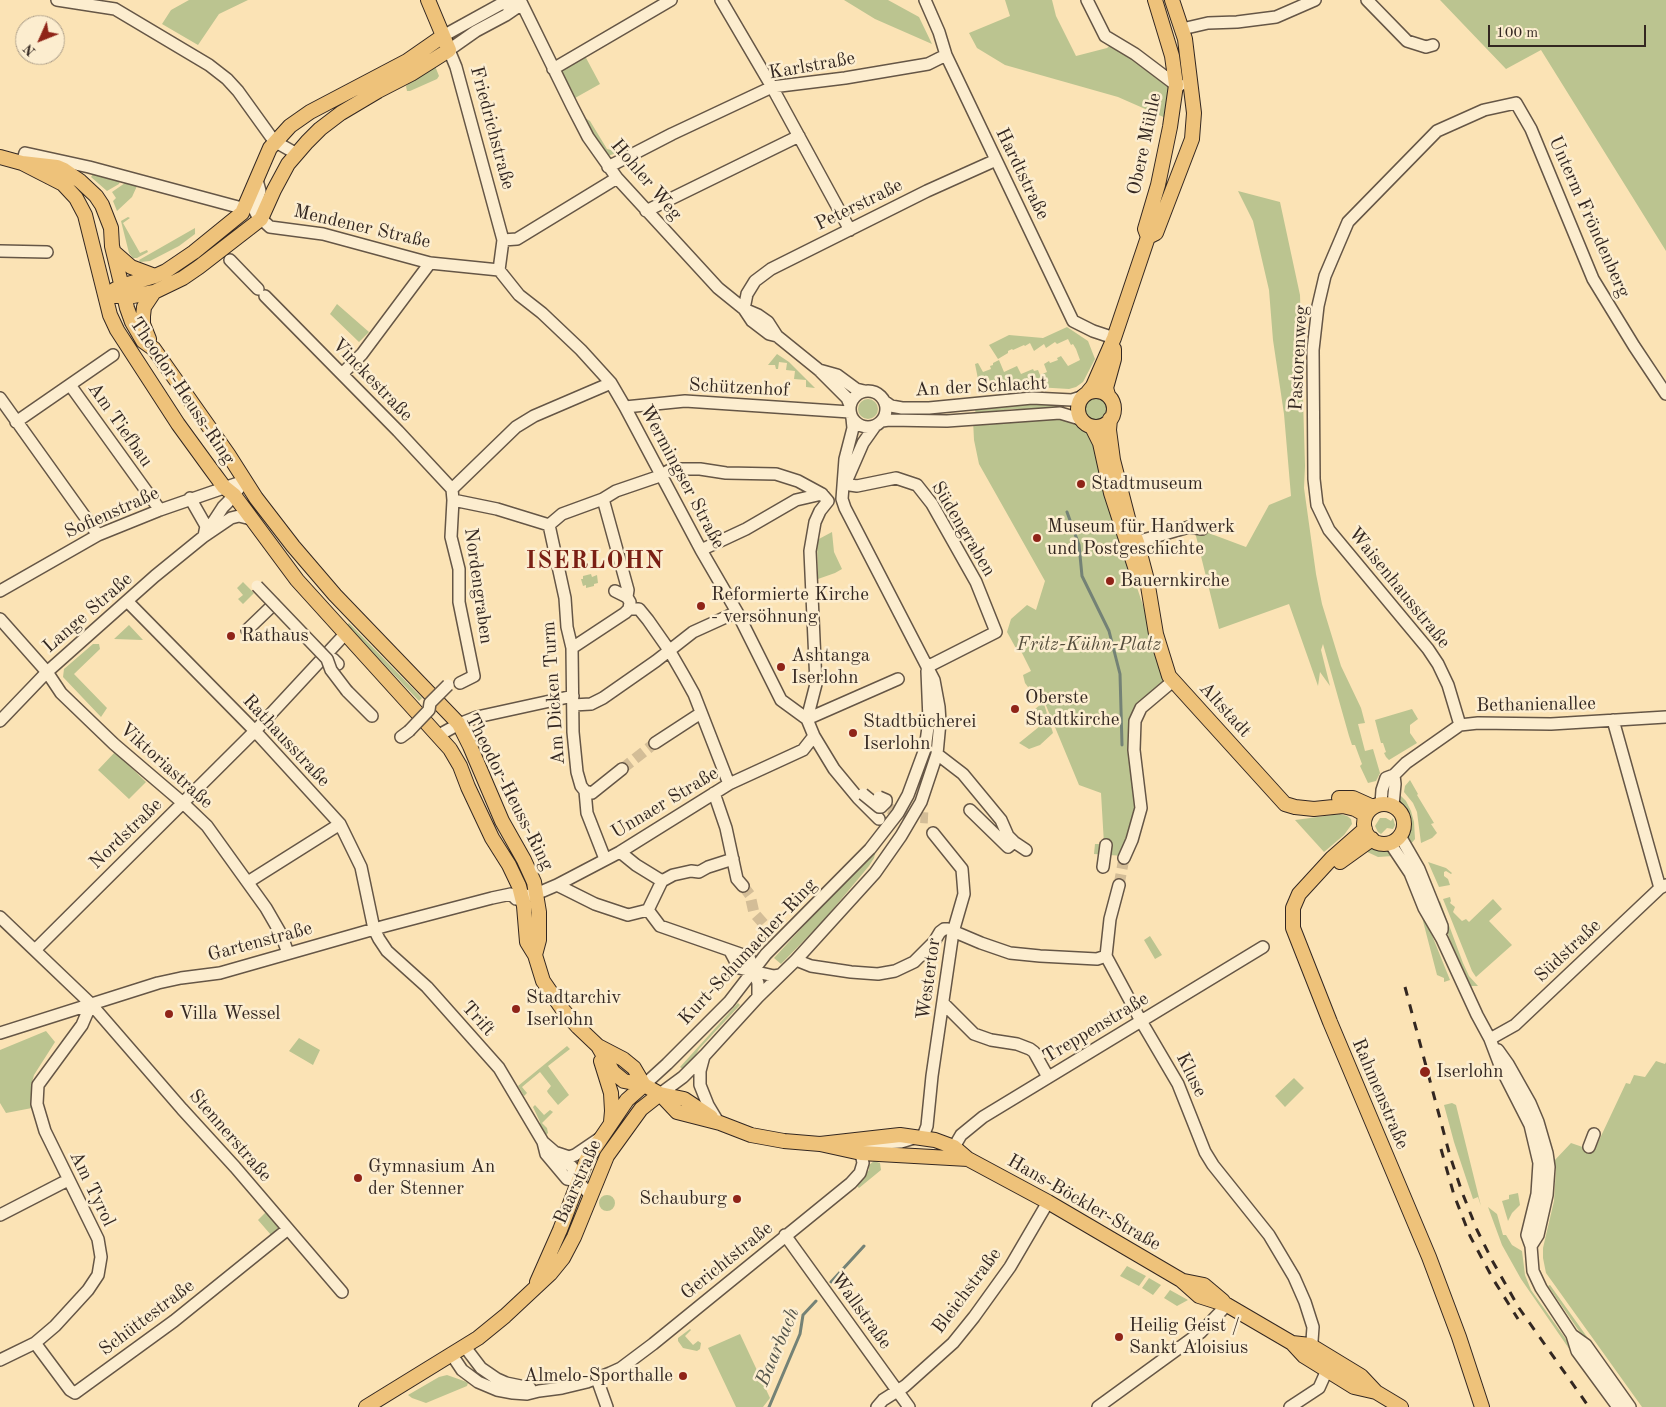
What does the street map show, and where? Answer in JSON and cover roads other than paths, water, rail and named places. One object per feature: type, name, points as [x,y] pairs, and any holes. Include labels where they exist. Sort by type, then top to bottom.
[{"type":"main road","name":"Friedrichstraße","points":[[428,0],[449,50]]},
{"type":"main road","name":"Obere Mühle","points":[[1084,395],[1096,379],[1114,338],[1148,237],[1145,229],[1165,153],[1176,85],[1172,56],[1155,0]]},
{"type":"main road","name":"Obere Mühle","points":[[1148,237],[1156,233],[1192,139],[1194,113],[1185,39],[1172,0]]},
{"type":"main road","points":[[104,296],[122,291],[155,276],[194,252],[242,212],[270,148],[274,141],[290,126],[310,112],[407,61],[443,36]]},
{"type":"main road","points":[[122,291],[154,292],[183,278],[199,267],[261,218],[288,164],[320,129],[341,113],[411,74],[449,50]]},
{"type":"main road","points":[[0,157],[22,163]]},
{"type":"main road","name":"Theodor-Heuss-Ring","points":[[22,163],[57,167],[71,174],[89,188],[102,205],[111,228],[112,246],[122,291],[132,322],[143,341],[154,349],[228,454],[244,481],[293,546],[321,580],[458,724],[505,826],[534,882],[529,895]]},
{"type":"main road","name":"Theodor-Heuss-Ring","points":[[22,163],[63,184],[76,198],[85,215],[91,235],[110,315],[127,347],[178,424],[297,580],[450,749],[460,766],[492,838],[529,895],[539,940],[535,955],[543,981],[578,1027],[598,1046],[623,1059],[634,1068],[644,1085]]},
{"type":"main road","points":[[115,253],[131,267],[155,276]]},
{"type":"main road","points":[[154,292],[144,307],[143,324],[154,349]]},
{"type":"main road","name":"Obere Mühle","points":[[1108,395],[1106,388],[1114,359],[1114,338]]},
{"type":"main road","points":[[1097,390],[1108,395],[1114,407],[1110,420],[1101,426],[1086,423],[1077,408],[1084,395],[1097,390]]},
{"type":"main road","name":"Altstadt","points":[[1110,420],[1109,430],[1113,460],[1129,522],[1132,543]]},
{"type":"main road","name":"Altstadt","points":[[1086,423],[1100,443],[1111,493],[1132,543],[1152,611],[1163,660],[1173,682],[1282,801],[1291,806],[1304,807],[1313,803],[1344,798],[1359,800],[1375,817],[1381,843],[1395,839]]},
{"type":"main road","points":[[1375,817],[1400,812],[1404,821],[1403,831],[1395,839]]},
{"type":"main road","name":"Rahmenstraße","points":[[1375,817],[1344,859],[1321,871],[1304,887],[1296,898],[1292,914],[1293,928],[1330,1022],[1429,1258],[1459,1337],[1482,1407]]},
{"type":"main road","points":[[598,1046],[611,1093],[611,1122]]},
{"type":"main road","name":"Theodor-Heuss-Ring","points":[[598,1046],[613,1072],[624,1081],[644,1085],[660,1094]]},
{"type":"main road","name":"Baarstraße","points":[[534,1288],[560,1230],[587,1159],[627,1100],[644,1085]]},
{"type":"main road","name":"Baarstraße","points":[[366,1407],[465,1347],[505,1316],[550,1274],[563,1258],[574,1237],[607,1156],[641,1109],[660,1094]]},
{"type":"main road","name":"Hans-Böckler-Straße","points":[[660,1094],[684,1099],[720,1123]]},
{"type":"main road","name":"Hans-Böckler-Straße","points":[[660,1094],[677,1112],[720,1123],[750,1135],[784,1141],[820,1144],[861,1153],[968,1160]]},
{"type":"main road","name":"Hans-Böckler-Straße","points":[[820,1144],[900,1135],[943,1142],[954,1147],[968,1160],[1048,1202],[1082,1224],[1181,1280],[1199,1296],[1227,1305],[1292,1343],[1304,1356],[1327,1370],[1357,1381],[1401,1407]]},
{"type":"main road","name":"Rahmenstraße","points":[[1459,1337],[1475,1364],[1490,1407]]},
{"type":"main road","name":"Hans-Böckler-Straße","points":[[1292,1343],[1310,1345],[1339,1363],[1357,1381]]},
{"type":"street","points":[[57,0],[94,3],[115,9],[216,69],[238,91],[274,141],[297,154]]},
{"type":"street","points":[[553,69],[671,0]]},
{"type":"street","points":[[721,0],[772,87],[850,230]]},
{"type":"street","name":"Hardtstraße","points":[[925,0],[946,55],[1073,321],[1093,332],[1114,338]]},
{"type":"street","points":[[1087,0],[1104,36],[1135,54],[1176,85],[1190,86]]},
{"type":"street","points":[[1182,29],[1208,23],[1237,22],[1276,17],[1315,0]]},
{"type":"street","points":[[1367,0],[1406,41],[1426,48],[1433,44]]},
{"type":"street","points":[[443,36],[501,4],[521,2]]},
{"type":"street","points":[[449,50],[521,2]]},
{"type":"street","name":"Hohler Weg","points":[[521,2],[588,137],[608,167],[646,211],[727,297],[768,322],[777,336],[819,370],[847,398],[851,412]]},
{"type":"street","name":"Friedrichstraße","points":[[449,50],[456,67],[503,240],[499,270]]},
{"type":"street","name":"Karlstraße","points":[[608,167],[672,134],[772,87],[846,78],[928,64],[946,55]]},
{"type":"street","name":"Unterm Fröndenberg","points":[[1516,103],[1531,129],[1593,279],[1666,394]]},
{"type":"street","name":"Pastorenweg","points":[[1329,530],[1317,505],[1314,480],[1313,350],[1318,306],[1324,283],[1348,222],[1437,131],[1484,110],[1516,103]]},
{"type":"street","points":[[646,211],[799,136]]},
{"type":"street","points":[[22,163],[24,153],[89,167],[238,207],[242,212]]},
{"type":"street","name":"Peterstraße","points":[[744,309],[747,294],[755,281],[771,269],[927,191],[996,160]]},
{"type":"street","points":[[503,240],[517,239],[617,178]]},
{"type":"street","points":[[257,180],[260,191],[254,209],[261,218]]},
{"type":"street","name":"Mendener Straße","points":[[261,218],[270,227],[323,234],[430,263],[499,270]]},
{"type":"street","points":[[0,251],[47,252]]},
{"type":"street","name":"Vinckestraße","points":[[230,260],[342,374],[372,401],[453,495]]},
{"type":"street","points":[[342,374],[362,354],[430,263]]},
{"type":"street","name":"Wermingser Straße","points":[[499,270],[519,295],[542,313],[581,350],[611,383],[626,407],[701,550],[737,612],[781,700],[807,719]]},
{"type":"street","points":[[727,297],[747,294]]},
{"type":"street","points":[[510,303],[519,295]]},
{"type":"street","points":[[16,422],[113,355]]},
{"type":"street","name":"Hohler Weg","points":[[819,370],[837,375],[856,389],[864,392]]},
{"type":"street","points":[[611,383],[534,416],[516,427],[453,495],[549,524],[566,512],[603,499],[616,491],[662,475],[672,469],[776,474],[798,481],[825,497],[815,522],[810,551],[816,684],[807,719],[814,736],[834,769],[858,798],[879,819]]},
{"type":"street","name":"Am Tiefbau","points":[[70,385],[160,510]]},
{"type":"street","points":[[843,490],[863,443],[878,424],[886,413],[884,401],[874,392],[864,392],[854,397],[851,412],[861,426],[869,428],[878,424]]},
{"type":"street","name":"An der Schlacht","points":[[884,401],[891,406],[902,408],[967,405],[1024,398],[1072,400],[1084,395]]},
{"type":"street","points":[[0,398],[98,535]]},
{"type":"street","name":"Schützenhof","points":[[626,407],[685,401],[851,412]]},
{"type":"street","name":"Kurt-Schumacher-Ring","points":[[660,1094],[683,1077],[758,997],[796,960],[875,873],[921,802],[931,777],[937,754],[940,722],[940,707],[934,680],[844,508],[845,459],[853,428],[851,412]]},
{"type":"street","name":"An der Schlacht","points":[[878,424],[889,420],[947,421],[1060,413],[1086,423]]},
{"type":"street","name":"Südengraben","points":[[701,550],[746,529],[796,500],[825,497],[850,485],[857,486],[896,478],[917,485],[932,504],[970,571],[996,632],[927,667]]},
{"type":"street","name":"Sofienstraße","points":[[0,591],[98,535],[190,498],[229,491],[244,481]]},
{"type":"street","name":"Lange Straße","points":[[203,537],[223,507],[229,491]]},
{"type":"street","name":"Nordengraben","points":[[453,495],[451,537],[459,569],[460,602],[476,676]]},
{"type":"street","points":[[190,498],[206,526],[203,537]]},
{"type":"street","points":[[572,648],[625,613],[628,603],[628,590],[603,499]]},
{"type":"street","name":"Lange Straße","points":[[0,721],[47,672],[203,537],[231,518],[239,516],[251,519]]},
{"type":"street","name":"Am Dicken Turm","points":[[549,524],[572,648],[573,732],[577,772],[581,786],[585,791],[587,813],[605,859]]},
{"type":"street","points":[[1132,543],[1189,527],[1202,529]]},
{"type":"street","name":"Waisenhausstraße","points":[[1329,530],[1435,659],[1448,685],[1460,725]]},
{"type":"street","points":[[257,586],[272,606],[333,662],[331,670],[372,716]]},
{"type":"street","points":[[615,591],[628,603],[639,609],[669,650],[694,694],[729,784]]},
{"type":"street","name":"Rathausstraße","points":[[128,602],[255,731],[340,824],[362,867],[374,930]]},
{"type":"street","points":[[247,630],[272,606]]},
{"type":"street","points":[[439,735],[458,724],[477,717],[573,700],[591,704],[603,698],[656,661],[693,632],[737,612]]},
{"type":"street","name":"Viktoriastraße","points":[[0,619],[47,672],[61,693],[108,738],[207,826],[248,882],[276,925],[288,953]]},
{"type":"street","name":"Nordstraße","points":[[35,950],[255,731],[346,634]]},
{"type":"street","name":"Kurt-Schumacher-Ring","points":[[644,1085],[718,1014],[788,930],[877,841],[898,813],[908,795],[925,749],[929,720],[927,667]]},
{"type":"street","points":[[460,683],[476,676]]},
{"type":"street","points":[[405,734],[429,710],[430,703],[451,680],[476,676]]},
{"type":"street","points":[[807,719],[898,679]]},
{"type":"street","points":[[1124,858],[1132,840],[1141,808],[1134,750],[1135,721],[1141,708],[1173,682]]},
{"type":"street","points":[[655,743],[701,713]]},
{"type":"street","name":"Bethanienallee","points":[[1375,817],[1395,784],[1394,775],[1406,763],[1460,725],[1478,723],[1551,724],[1666,718]]},
{"type":"street","points":[[1613,720],[1663,886]]},
{"type":"street","name":"Unnaer Straße","points":[[529,895],[557,885],[620,852],[729,784],[803,750],[814,736]]},
{"type":"street","points":[[937,754],[963,774],[1001,820],[1008,836],[1026,850]]},
{"type":"street","points":[[585,791],[592,792],[622,769]]},
{"type":"street","points":[[844,782],[863,795]]},
{"type":"street","points":[[714,793],[726,828],[737,879],[743,886]]},
{"type":"street","points":[[970,810],[1008,847],[1014,842]]},
{"type":"street","points":[[248,882],[340,824]]},
{"type":"street","name":"Westertor","points":[[918,1138],[927,1126],[932,1076],[953,932],[964,894],[962,869],[933,834]]},
{"type":"street","points":[[1395,839],[1424,908],[1442,939],[1490,1040],[1508,1064],[1530,1103],[1538,1122],[1547,1153],[1549,1173],[1547,1194],[1538,1235],[1530,1246],[1533,1271],[1541,1288],[1572,1335],[1577,1351],[1618,1407]]},
{"type":"street","points":[[877,841],[889,853]]},
{"type":"street","points":[[1103,867],[1106,845]]},
{"type":"street","points":[[620,852],[636,865],[662,881]]},
{"type":"street","points":[[648,910],[662,881],[691,871],[699,872],[733,859]]},
{"type":"street","points":[[557,885],[595,904],[628,915],[648,910]]},
{"type":"street","points":[[796,960],[811,966],[878,974],[904,968],[914,962],[944,929],[1010,953],[1097,959],[1106,956],[1110,919],[1119,885]]},
{"type":"street","name":"Südstraße","points":[[1490,1040],[1515,1025],[1663,886]]},
{"type":"street","name":"Gartenstraße","points":[[0,1033],[158,983],[220,973],[492,898],[511,894],[516,899],[529,895]]},
{"type":"street","points":[[648,910],[660,926],[730,951],[739,968],[774,976],[780,975]]},
{"type":"street","name":"Stennerstraße","points":[[0,917],[91,1004],[342,1292]]},
{"type":"street","name":"Trift","points":[[374,930],[387,951],[427,987],[499,1068],[543,1142],[546,1154],[567,1179],[578,1181]]},
{"type":"street","name":"Treppenstraße","points":[[954,1147],[961,1135],[982,1117],[1263,947]]},
{"type":"street","name":"Kluse","points":[[1106,956],[1178,1084],[1205,1152],[1213,1165],[1269,1235],[1294,1277],[1313,1327],[1310,1345]]},
{"type":"street","points":[[753,970],[758,983],[758,997]]},
{"type":"street","points":[[943,1003],[974,1034],[1030,1049],[1034,1052],[1048,1077]]},
{"type":"street","name":"Am Tyrol","points":[[0,1360],[35,1343],[55,1326],[88,1290],[98,1275],[101,1257],[98,1239],[68,1180],[46,1131],[37,1104],[38,1085],[82,1024],[91,1004]]},
{"type":"street","points":[[705,1054],[700,1071],[700,1084],[708,1105],[720,1123]]},
{"type":"street","points":[[1589,1147],[1594,1134]]},
{"type":"street","points":[[557,1153],[569,1157],[575,1155],[601,1137]]},
{"type":"street","points":[[861,1153],[869,1146],[918,1138]]},
{"type":"street","name":"Trift","points":[[543,1142],[572,1167],[578,1181],[590,1195]]},
{"type":"street","name":"Gerichtstraße","points":[[452,1356],[466,1374],[486,1386],[513,1393],[527,1394],[597,1379],[621,1368],[851,1183],[860,1173],[863,1163],[861,1153]]},
{"type":"street","points":[[0,1215],[68,1180]]},
{"type":"street","name":"Bleichstraße","points":[[876,1407],[883,1400],[905,1386],[953,1343],[1010,1267],[1048,1202]]},
{"type":"street","name":"Schüttestraße","points":[[35,1343],[70,1390],[75,1393],[174,1321],[288,1230]]},
{"type":"street","name":"Wallstraße","points":[[785,1235],[909,1407]]},
{"type":"street","points":[[1098,1407],[1201,1332],[1227,1305]]},
{"type":"street","points":[[1572,1335],[1586,1345],[1630,1407]]},
{"type":"street","name":"Gerichtstraße","points":[[465,1347],[481,1368],[498,1379],[506,1383],[539,1391]]},
{"type":"street","points":[[1290,1407],[1319,1388],[1327,1370],[1339,1363]]},
{"type":"street","points":[[1587,1364],[1601,1374],[1624,1407]]},
{"type":"street","points":[[597,1379],[607,1407]]},
{"type":"waterway","name":"Baarbach","points":[[1067,512],[1079,545],[1082,576],[1109,631],[1120,674],[1122,745]]},
{"type":"waterway","name":"Baarbach","points":[[831,1282],[864,1246]]},
{"type":"waterway","name":"Baarbach","points":[[769,1407],[800,1334],[803,1315],[816,1301]]},
{"type":"tunnel","points":[[622,769],[655,743]]},
{"type":"tunnel","points":[[874,802],[909,817],[928,818]]},
{"type":"tunnel","points":[[1119,885],[1124,858]]},
{"type":"tunnel","points":[[743,886],[750,895],[754,913],[771,932]]},
{"type":"railway","points":[[1405,987],[1450,1156],[1477,1230],[1519,1308],[1589,1407]]},
{"type":"railway","points":[[1441,1149],[1454,1195],[1470,1236],[1493,1279],[1518,1319]]},
{"type":"place","name":"Stadtmuseum","points":[[1081,484]]},
{"type":"place","name":"Museum für Handwerk und Postgeschichte","points":[[1037,538]]},
{"type":"place","name":"Bauernkirche","points":[[1110,581]]},
{"type":"place","name":"Reformierte Kirche - versöhnung","points":[[701,606]]},
{"type":"place","name":"Rathaus","points":[[231,636]]},
{"type":"place","name":"Ashtanga Iserlohn","points":[[781,667]]},
{"type":"place","name":"Oberste Stadtkirche","points":[[1015,709]]},
{"type":"place","name":"Stadtbücherei Iserlohn","points":[[853,733]]},
{"type":"place","name":"Stadtarchiv Iserlohn","points":[[516,1009]]},
{"type":"place","name":"Villa Wessel","points":[[169,1014]]},
{"type":"place","name":"Iserlohn","points":[[1425,1072]]},
{"type":"place","name":"Gymnasium An der Stenner","points":[[358,1178]]},
{"type":"place","name":"Schauburg","points":[[737,1199]]},
{"type":"place","name":"Heilig Geist / Sankt Aloisius","points":[[1119,1337]]},
{"type":"place","name":"Almelo-Sporthalle","points":[[683,1376]]},
{"type":"district","name":"ISERLOHN","points":[[595,562]]},
{"type":"park label","name":"Fritz-Kühn-Platz","points":[[1089,645]]}]
